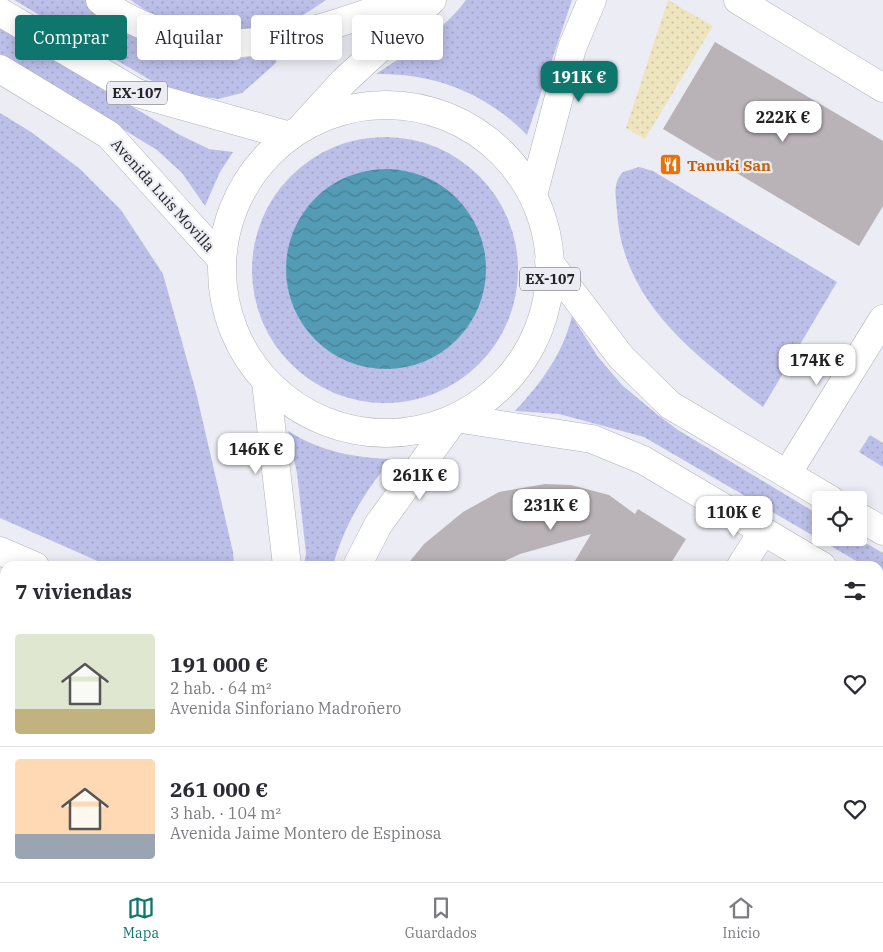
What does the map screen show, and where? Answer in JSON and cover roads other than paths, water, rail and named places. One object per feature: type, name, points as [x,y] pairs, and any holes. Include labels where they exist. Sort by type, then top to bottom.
[{"type":"main road","points":[[100,0],[131,21],[167,36],[223,45],[275,41],[406,0]]},
{"type":"main road","points":[[295,132],[343,82],[432,0]]},
{"type":"main road","points":[[532,195],[572,48],[592,0]]},
{"type":"main road","points":[[738,0],[883,88]]},
{"type":"main road","name":"EX-107","points":[[0,12],[137,93],[295,132]]},
{"type":"main road","name":"Avenida Luis Movilla","points":[[0,69],[109,135],[222,260]]},
{"type":"main road","name":"EX-107","points":[[376,105],[403,105],[430,110],[454,119],[478,133],[500,150],[518,171],[532,195],[543,221],[550,262],[546,304],[538,330],[526,355],[510,377],[490,396],[455,418],[416,432],[388,434],[360,432],[334,426],[308,415],[286,400],[266,382],[236,338],[222,287],[225,233],[245,184],[260,162],[295,132],[350,108],[376,105]]},
{"type":"main road","name":"EX-107","points":[[550,262],[621,357],[670,405],[815,491]]},
{"type":"main road","points":[[787,474],[883,319]]},
{"type":"main road","points":[[266,382],[286,561]]},
{"type":"main road","points":[[360,561],[378,525],[455,418]]},
{"type":"main road","name":"EX-107","points":[[455,418],[592,438],[643,460],[814,561]]},
{"type":"main road","points":[[867,522],[883,531]]},
{"type":"main road","points":[[744,561],[763,531]]},
{"type":"main road","points":[[0,551],[23,561]]},
{"type":"water","points":[[376,169],[396,169],[424,176],[442,186],[457,198],[469,213],[479,231],[486,259],[486,279],[479,307],[469,325],[457,340],[442,352],[424,362],[396,369],[376,369],[348,362],[330,352],[309,333],[293,307],[290,298],[286,279],[286,259],[293,231],[303,213],[322,192],[348,176],[357,173]]},
{"type":"place","name":"Tanuki San","points":[[671,165]]}]
